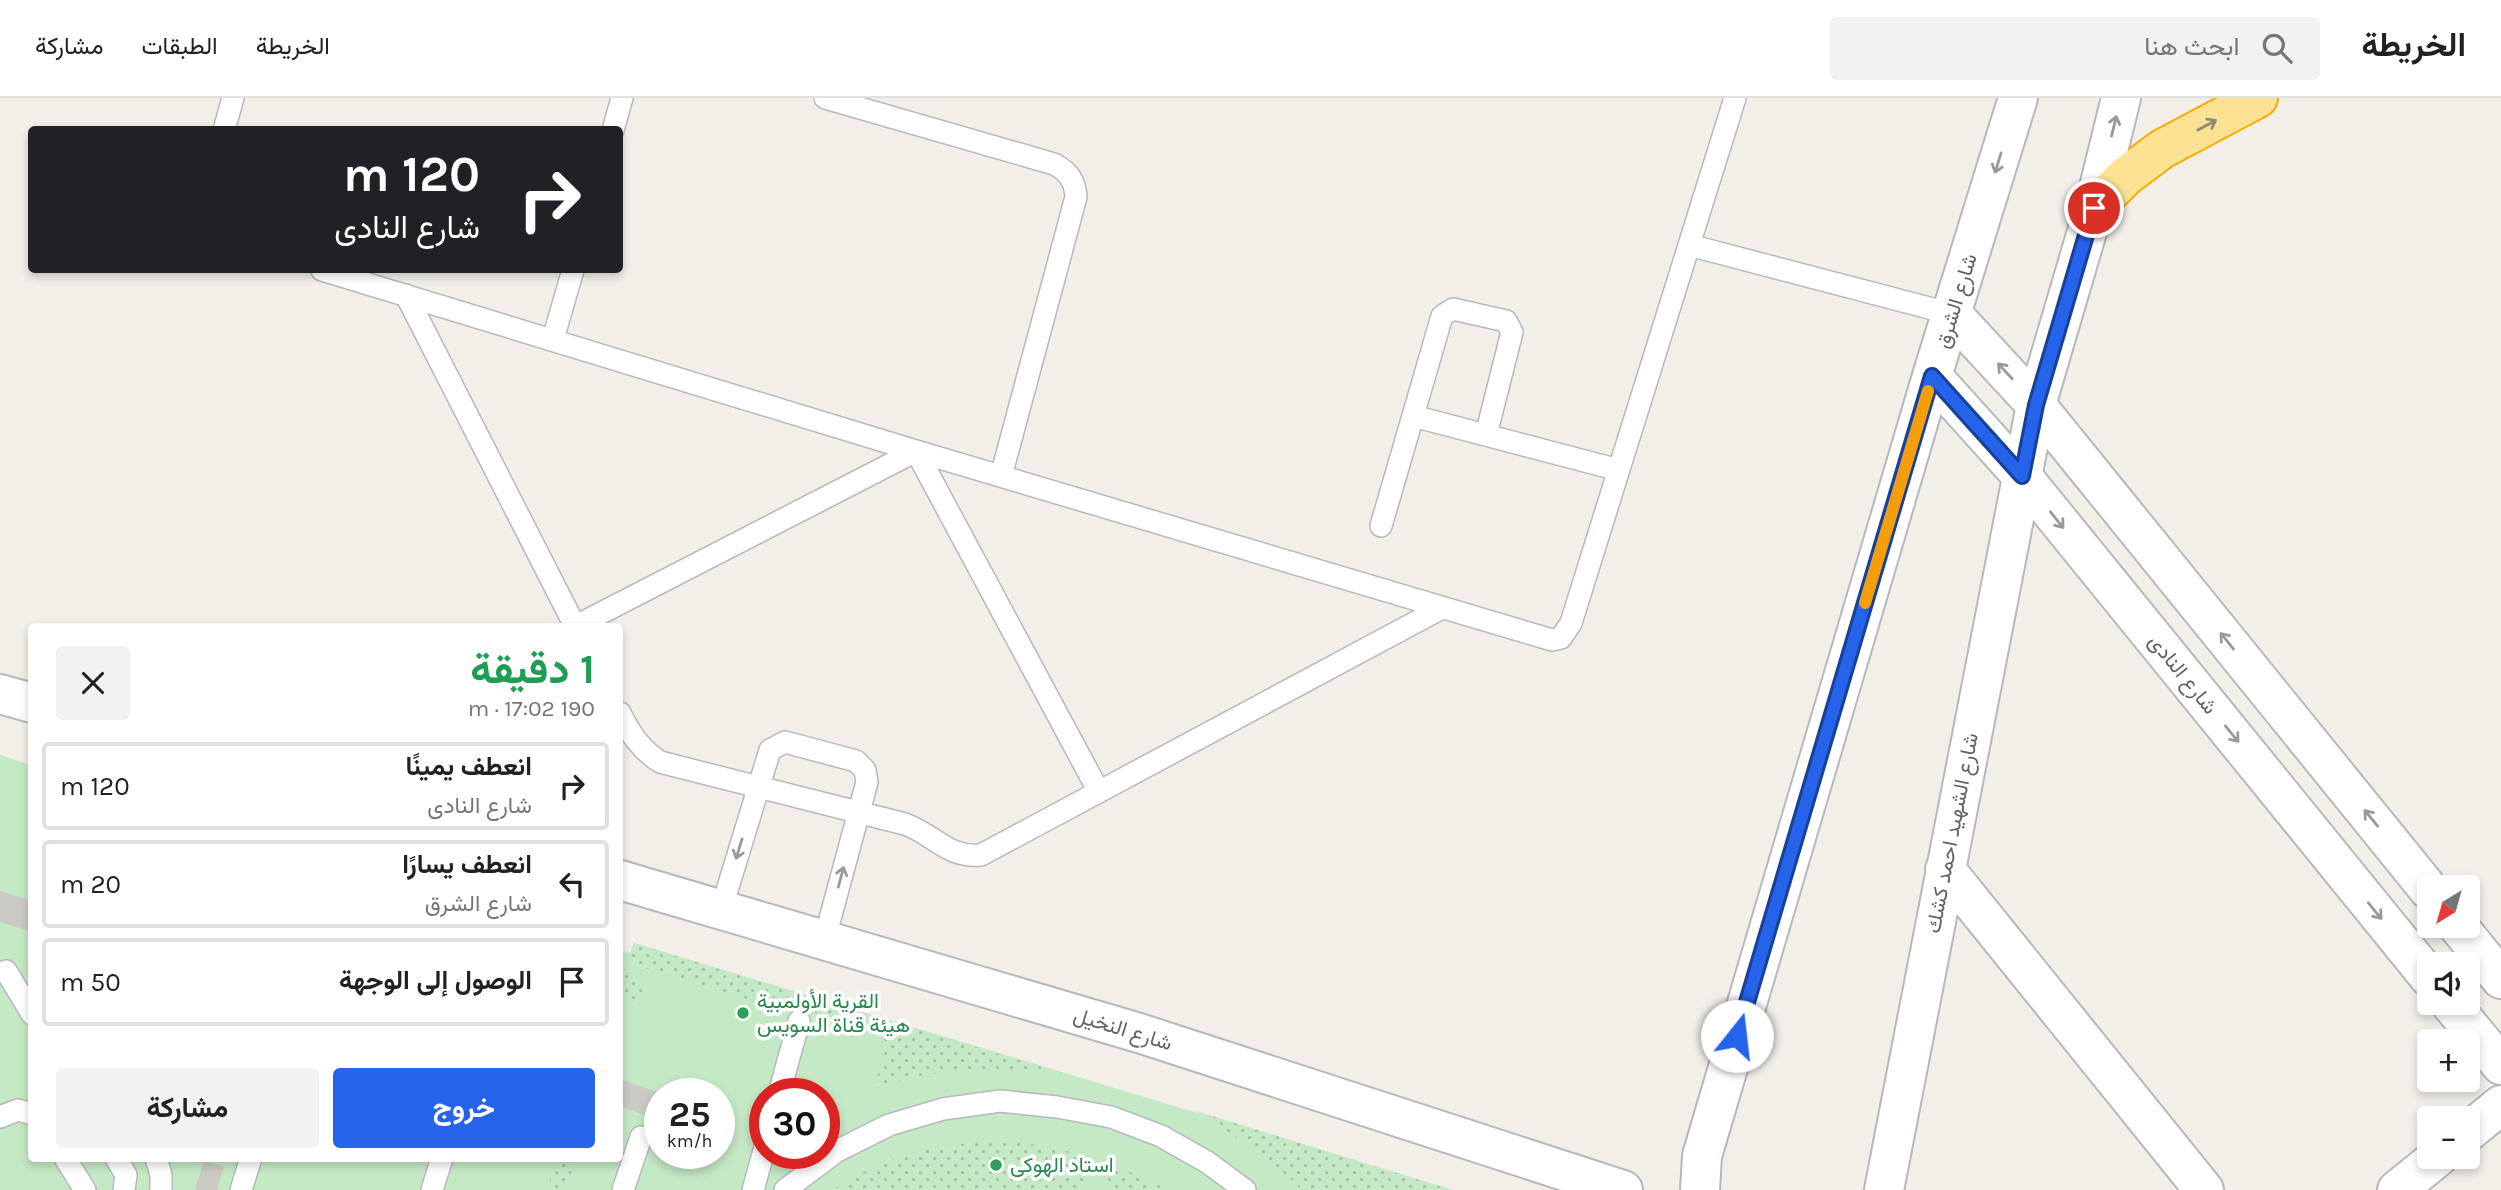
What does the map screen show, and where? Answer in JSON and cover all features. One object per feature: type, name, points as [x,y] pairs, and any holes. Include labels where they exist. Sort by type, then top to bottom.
[{"type":"highway","points":[[2094,208],[2126,176],[2162,149],[2258,98]]},
{"type":"street","name":"شارع الشرق","points":[[1700,1190],[1702,1156],[1932,376],[2018,98]]},
{"type":"street","points":[[2022,476],[2036,405],[2094,208],[2122,98]]},
{"type":"street","points":[[1952,314],[2036,405],[2417,875]]},
{"type":"street","name":"شارع النادى","points":[[1932,376],[2022,476],[2417,962]]},
{"type":"street","name":"شارع الشهيد احمد كشك","points":[[1884,1190],[2022,476]]},
{"type":"street","points":[[0,694],[28,702]]},
{"type":"street","points":[[1945,869],[2204,1190]]},
{"type":"street","name":"شارع النخيل","points":[[623,881],[1139,1034],[1623,1190]]},
{"type":"street","points":[[2468,938],[2501,979]]},
{"type":"street","points":[[2460,1015],[2501,1065]]},
{"type":"street","points":[[2480,1122],[2501,1105]]},
{"type":"street","points":[[2397,1190],[2423,1169]]},
{"type":"lane","points":[[225,126],[233,98]]},
{"type":"lane","points":[[614,126],[622,98]]},
{"type":"lane","points":[[825,98],[1054,164],[1071,176],[1076,197],[1002,476]]},
{"type":"lane","points":[[332,273],[1541,638],[1561,638],[1571,623],[1735,98]]},
{"type":"lane","points":[[1689,244],[1952,314]]},
{"type":"lane","points":[[553,339],[572,273]]},
{"type":"lane","points":[[406,295],[574,623]]},
{"type":"lane","points":[[1381,526],[1442,316],[1453,309],[1506,321],[1512,332],[1486,435]]},
{"type":"lane","points":[[1413,416],[1619,470]]},
{"type":"lane","points":[[582,623],[916,451]]},
{"type":"lane","points":[[916,451],[1099,792]]},
{"type":"lane","points":[[623,719],[635,741],[646,753],[660,762],[916,828],[951,852],[967,857],[981,856],[1442,608]]},
{"type":"lane","points":[[721,910],[767,755],[775,746],[785,742],[856,761],[867,775],[867,782],[824,941]]},
{"type":"lane","points":[[3,969],[28,988]]},
{"type":"lane","points":[[3,969],[28,1008]]},
{"type":"lane","points":[[783,1078],[799,1021]]},
{"type":"lane","points":[[785,1190],[837,1151],[888,1125],[943,1109],[1000,1101],[1057,1107],[1111,1117],[1172,1142],[1207,1162],[1245,1190]]},
{"type":"lane","points":[[0,1117],[18,1111],[28,1113]]},
{"type":"lane","points":[[623,1190],[640,1137]]},
{"type":"lane","points":[[68,1162],[85,1190]]},
{"type":"lane","points":[[118,1162],[126,1175],[124,1190]]},
{"type":"lane","points":[[157,1162],[161,1190]]},
{"type":"lane","points":[[241,1190],[250,1162]]},
{"type":"lane","points":[[432,1190],[441,1162]]},
{"type":"lane","points":[[753,1190],[759,1169]]},
{"type":"green space","name":"القرية الأولمبية هيئة قناة السويس","points":[[0,755],[28,764],[28,1162],[623,1162],[623,951],[630,953],[634,943],[1453,1190],[0,1190]]},
{"type":"green space","points":[[634,943],[1065,1074],[945,1072],[898,1081],[874,1089],[888,1042],[628,963]]},
{"type":"green space","points":[[623,974],[646,981],[639,1005],[623,1000]]},
{"type":"green space","points":[[1196,1111],[1452,1190],[1302,1190],[1264,1157]]},
{"type":"green space","name":"استاد الهوكى","points":[[1003,1141],[1047,1146],[1091,1157],[1081,1190],[832,1190],[873,1167],[914,1153],[956,1144]]},
{"type":"green space","points":[[556,1162],[574,1162],[566,1190],[547,1190]]},
{"type":"green space","points":[[1112,1164],[1171,1190],[1105,1190]]},
{"type":"building","points":[[0,891],[28,900],[28,931],[0,922]]},
{"type":"building","points":[[623,1080],[644,1088],[644,1115],[623,1107]]},
{"type":"building","points":[[204,1162],[224,1167],[217,1190],[195,1190]]},
{"type":"slow traffic","points":[[1865,603],[1928,391]]},
{"type":"place","name":"القرية الأولمبية هيئة قناة السويس","points":[[743,1013]]},
{"type":"place","name":"استاد الهوكى","points":[[996,1165]]},
{"type":"route","points":[[1737,1036],[1932,376],[2022,476],[2036,405],[2094,208]]}]
